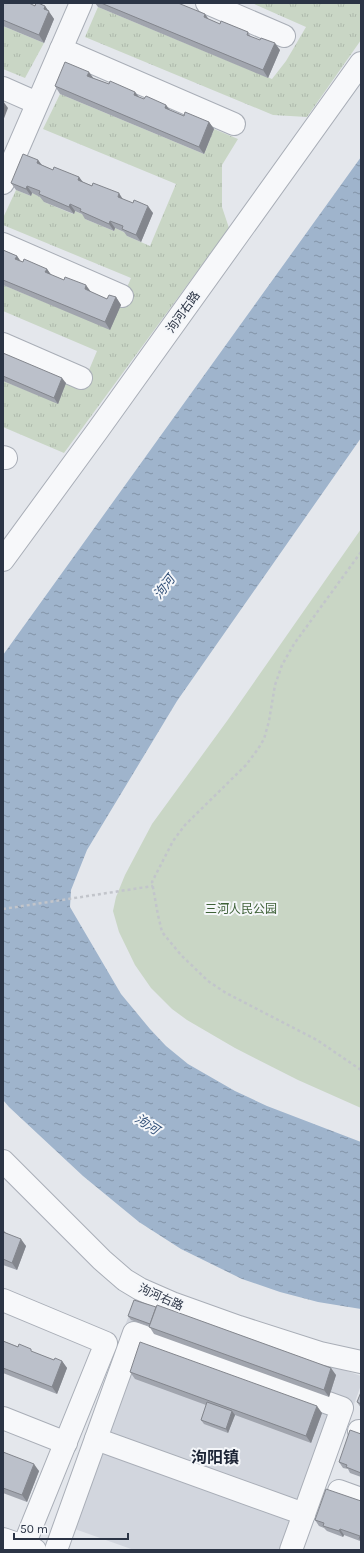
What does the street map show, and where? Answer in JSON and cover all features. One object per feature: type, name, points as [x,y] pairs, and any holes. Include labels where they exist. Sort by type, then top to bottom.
[{"type":"street","points":[[3,183],[80,3]]},
{"type":"street","points":[[207,3],[284,36]]},
{"type":"street","points":[[61,49],[234,124]]},
{"type":"street","name":"泃河右路","points":[[3,560],[361,63]]},
{"type":"street","points":[[3,88],[37,103]]},
{"type":"street","points":[[3,244],[122,296]]},
{"type":"street","points":[[3,344],[81,378]]},
{"type":"street","name":"泃河右路","points":[[3,1161],[102,1260],[125,1280],[140,1289],[172,1303],[239,1327],[320,1353],[361,1362]]},
{"type":"street","points":[[3,1300],[106,1343],[66,1442],[27,1549],[3,1538]]},
{"type":"street","points":[[56,1550],[134,1333],[342,1408],[291,1550]]},
{"type":"street","points":[[3,1418],[66,1442]]},
{"type":"street","points":[[96,1439],[304,1514]]},
{"type":"street","points":[[339,1491],[361,1499]]},
{"type":"path","points":[[361,552],[294,644],[282,665],[275,685],[269,721],[264,739],[258,749],[246,764],[185,825],[173,841],[152,882],[162,932],[181,955],[208,981],[226,993],[317,1040],[361,1070]]},
{"type":"path","points":[[3,909],[153,886]]},
{"type":"shaded area","points":[[136,1295],[361,1376],[361,1385],[302,1550],[134,1550],[55,1522]]},
{"type":"green space","points":[[252,3],[361,3],[361,40],[307,117],[273,115],[85,37],[98,7],[272,79],[286,61],[306,27]]},
{"type":"green space","points":[[3,26],[44,43],[25,78],[3,69]]},
{"type":"green space","points":[[60,94],[204,154],[214,129],[238,139],[222,165],[222,207],[229,228],[64,453],[3,427],[3,381],[58,403],[66,383],[81,389],[97,351],[3,311],[3,285],[110,329],[131,278],[3,225],[3,218],[16,190],[31,196],[32,193],[45,199],[44,202],[73,214],[75,211],[86,216],[85,219],[114,231],[115,228],[128,234],[127,236],[150,246],[176,184],[43,129]]},
{"type":"green space","name":"三河人民公园","points":[[361,529],[361,1108],[298,1080],[235,1048],[187,1020],[172,1009],[151,988],[135,965],[119,932],[113,911],[116,897],[125,875],[152,824],[227,721]]},
{"type":"water","name":"泃河","points":[[361,157],[361,438],[177,701],[87,850],[71,890],[70,907],[121,994],[166,1046],[188,1064],[235,1091],[267,1106],[361,1142],[361,1309],[318,1302],[280,1292],[242,1279],[181,1249],[139,1222],[83,1176],[3,1100],[3,655]]},
{"type":"building","points":[[3,3],[29,3],[35,6],[36,3],[38,3],[45,6],[44,9],[49,11],[39,35],[3,20]]},
{"type":"building","points":[[101,3],[178,3],[205,14],[204,17],[220,24],[221,21],[248,32],[247,35],[260,40],[261,38],[275,43],[263,70]]},
{"type":"building","points":[[65,62],[89,72],[87,76],[109,84],[110,81],[135,92],[134,95],[144,99],[146,96],[166,105],[165,108],[184,116],[185,112],[209,122],[199,147],[55,86]]},
{"type":"building","points":[[23,154],[38,160],[37,163],[53,170],[54,167],[79,177],[78,180],[92,186],[93,183],[119,193],[118,197],[133,203],[134,200],[148,206],[136,235],[122,229],[123,226],[110,221],[109,224],[80,211],[81,209],[70,204],[69,207],[39,194],[40,191],[27,186],[26,189],[11,183]]},
{"type":"building","points":[[3,250],[17,256],[15,259],[23,262],[24,259],[47,269],[45,272],[64,280],[65,277],[86,285],[85,289],[107,299],[109,295],[116,297],[105,322],[3,280]]},
{"type":"building","points":[[3,353],[62,378],[54,398],[3,376]]},
{"type":"building","points":[[3,1232],[21,1239],[12,1263],[3,1259]]},
{"type":"building","points":[[134,1300],[156,1307],[150,1324],[128,1316]]},
{"type":"building","points":[[157,1305],[331,1368],[324,1390],[149,1327]]},
{"type":"building","points":[[3,1341],[18,1347],[19,1344],[31,1349],[31,1351],[54,1360],[55,1358],[62,1361],[52,1387],[3,1368]]},
{"type":"building","points":[[140,1342],[317,1406],[306,1436],[130,1372]]},
{"type":"building","points":[[361,1392],[361,1404],[357,1402]]},
{"type":"building","points":[[207,1402],[232,1411],[226,1429],[201,1420]]},
{"type":"building","points":[[350,1430],[361,1434],[361,1473],[346,1467],[347,1465],[339,1462]]},
{"type":"building","points":[[3,1452],[34,1464],[22,1495],[3,1488]]},
{"type":"building","points":[[326,1489],[361,1501],[361,1539],[359,1539],[360,1536],[340,1529],[339,1531],[323,1526],[324,1523],[315,1520]]},
{"type":"district","name":"泃阳镇","points":[[215,1457]]}]
